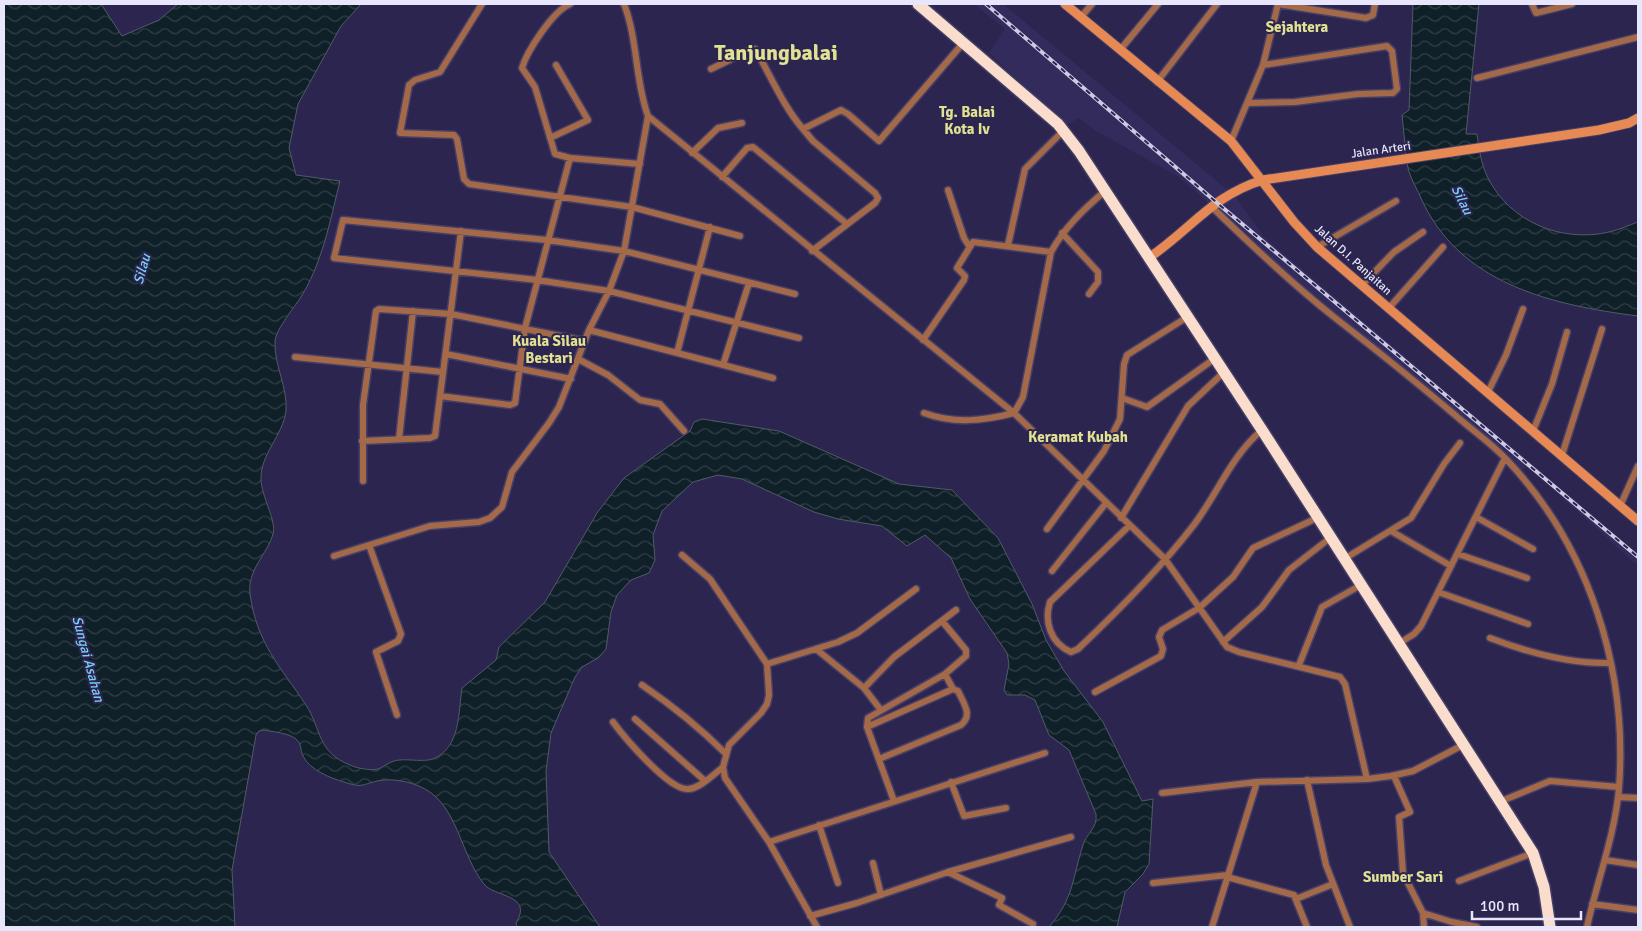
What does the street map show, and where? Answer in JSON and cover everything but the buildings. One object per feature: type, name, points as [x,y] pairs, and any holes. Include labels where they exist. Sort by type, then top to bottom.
[{"type":"highway","points":[[918,4],[1064,130],[1189,316],[1214,359],[1262,430],[1532,853],[1544,887],[1550,927]]},
{"type":"main road","name":"Jalan D.I. Panjaitan","points":[[1066,4],[1231,141],[1294,222],[1317,247],[1388,309],[1562,454],[1638,521]]},
{"type":"main road","name":"Jalan Arteri","points":[[1150,257],[1171,242],[1210,206],[1245,186],[1263,180],[1543,139],[1622,125],[1638,118]]},
{"type":"street","points":[[482,4],[440,72],[416,80],[409,85],[400,132],[454,135],[457,139],[465,181],[469,184],[632,207],[740,236]]},
{"type":"street","points":[[570,4],[563,7],[548,24],[522,68],[536,87],[555,154],[570,158],[640,164]]},
{"type":"street","points":[[624,4],[631,22],[643,103],[648,116],[1014,413],[1165,559],[1223,642],[1234,651],[1335,674],[1343,680],[1367,779]]},
{"type":"street","points":[[1081,18],[1092,4]]},
{"type":"street","points":[[1120,50],[1158,4]]},
{"type":"street","points":[[1158,82],[1217,4]]},
{"type":"street","points":[[1231,141],[1263,64],[1278,4],[1366,18],[1373,15],[1375,4]]},
{"type":"street","points":[[1532,4],[1536,13],[1572,4]]},
{"type":"street","points":[[1477,78],[1638,37]]},
{"type":"street","points":[[803,129],[841,110],[848,114],[875,140],[879,141],[964,42]]},
{"type":"street","points":[[1248,103],[1295,102],[1358,94],[1393,93],[1397,90],[1392,51],[1387,46],[1263,64]]},
{"type":"street","points":[[711,69],[752,48],[755,50],[782,94],[785,105],[803,129],[813,141],[878,198],[875,203],[812,251]]},
{"type":"street","points":[[550,138],[588,120],[556,65]]},
{"type":"street","points":[[334,556],[430,526],[479,522],[497,513],[506,498],[512,472],[549,423],[572,379],[585,341],[609,291],[624,251],[648,116]]},
{"type":"street","points":[[692,152],[718,128],[742,123]]},
{"type":"street","points":[[1008,245],[1025,169],[1064,130]]},
{"type":"street","points":[[722,176],[747,148],[753,147],[847,224]]},
{"type":"street","points":[[440,396],[512,405],[515,401],[525,328],[570,158]]},
{"type":"street","points":[[948,190],[964,238],[970,246]]},
{"type":"street","points":[[924,413],[944,420],[965,421],[993,419],[1014,413],[1023,397],[1051,252],[1062,233],[1086,207],[1105,191]]},
{"type":"street","points":[[1317,247],[1396,201]]},
{"type":"street","points":[[1210,206],[1332,315],[1374,347],[1505,458],[1545,505],[1566,541],[1592,596],[1611,663],[1618,718],[1618,797],[1588,927]]},
{"type":"street","points":[[795,294],[624,251],[547,240],[343,220],[334,258],[537,280],[609,291],[799,338]]},
{"type":"street","points":[[677,353],[710,227]]},
{"type":"street","points":[[362,441],[434,438],[436,434],[462,231]]},
{"type":"street","points":[[1362,285],[1398,249],[1423,232]]},
{"type":"street","points":[[1062,233],[1098,272],[1098,282],[1089,294]]},
{"type":"street","points":[[923,340],[964,280],[965,276],[957,268],[973,242],[1051,252]]},
{"type":"street","points":[[1388,309],[1443,248]]},
{"type":"street","points":[[723,365],[749,283]]},
{"type":"street","points":[[363,481],[362,404],[376,311],[379,309],[451,314],[585,341]]},
{"type":"street","points":[[1488,392],[1506,355],[1523,309]]},
{"type":"street","points":[[399,439],[405,369],[413,311]]},
{"type":"street","points":[[1047,529],[1084,481],[1104,451],[1120,420],[1124,364],[1127,355],[1189,316]]},
{"type":"street","points":[[1562,454],[1602,329]]},
{"type":"street","points":[[590,330],[773,378]]},
{"type":"street","points":[[1533,430],[1552,384],[1567,332]]},
{"type":"street","points":[[446,354],[572,379]]},
{"type":"street","points":[[296,358],[443,372]]},
{"type":"street","points":[[578,359],[608,375],[640,400],[660,404],[684,431]]},
{"type":"street","points":[[1122,398],[1147,407],[1214,359]]},
{"type":"street","points":[[1121,518],[1188,406],[1224,372]]},
{"type":"street","points":[[1130,525],[1050,602],[1046,614],[1047,625],[1065,649],[1071,652],[1078,649],[1165,559],[1194,524],[1242,450],[1262,430]]},
{"type":"street","points":[[1344,559],[1391,531],[1416,512],[1444,464],[1460,444]]},
{"type":"street","points":[[1398,644],[1418,631],[1505,458]]},
{"type":"street","points":[[1620,506],[1638,466]]},
{"type":"street","points":[[1052,571],[1106,502]]},
{"type":"street","points":[[1476,517],[1533,549]]},
{"type":"street","points":[[1095,692],[1161,656],[1163,649],[1159,637],[1162,630],[1199,608],[1237,572],[1253,548],[1318,518]]},
{"type":"street","points":[[1391,531],[1451,566]]},
{"type":"street","points":[[1223,642],[1262,608],[1289,570],[1330,538]]},
{"type":"street","points":[[369,545],[401,634],[398,641],[376,652],[397,715]]},
{"type":"street","points":[[682,554],[710,579],[767,664],[769,695],[767,704],[729,745],[723,767],[725,778],[734,794],[769,842],[817,927]]},
{"type":"street","points":[[1458,554],[1527,578]]},
{"type":"street","points":[[1298,665],[1322,606],[1361,585]]},
{"type":"street","points":[[767,664],[857,634],[916,589]]},
{"type":"street","points":[[1438,592],[1528,624]]},
{"type":"street","points":[[864,688],[891,660],[956,610]]},
{"type":"street","points":[[894,801],[868,727],[870,715],[945,674],[966,656],[967,652],[942,621]]},
{"type":"street","points":[[1490,638],[1517,648],[1573,662],[1611,663]]},
{"type":"street","points":[[816,649],[864,688],[880,709]]},
{"type":"street","points":[[879,759],[954,728],[966,721],[968,714],[958,691],[953,689],[945,674]]},
{"type":"street","points":[[642,685],[698,726],[725,754]]},
{"type":"street","points":[[868,727],[953,689]]},
{"type":"street","points":[[635,719],[704,780]]},
{"type":"street","points":[[613,722],[636,752],[680,788],[692,788],[723,767]]},
{"type":"street","points":[[1162,793],[1257,782],[1367,779],[1394,776],[1413,771],[1463,745]]},
{"type":"street","points":[[769,842],[1045,753]]},
{"type":"street","points":[[1394,776],[1410,812],[1400,817],[1404,874],[1423,913],[1424,927]]},
{"type":"street","points":[[1308,780],[1326,865],[1350,927]]},
{"type":"street","points":[[1499,802],[1550,781],[1619,787]]},
{"type":"street","points":[[951,782],[964,816],[1006,808]]},
{"type":"street","points":[[1212,927],[1257,782]]},
{"type":"street","points":[[1618,797],[1638,798]]},
{"type":"street","points":[[819,825],[838,883]]},
{"type":"street","points":[[810,916],[881,895],[948,872],[1071,837]]},
{"type":"street","points":[[1459,881],[1532,853]]},
{"type":"street","points":[[1605,860],[1638,865]]},
{"type":"street","points":[[873,863],[881,895]]},
{"type":"street","points":[[948,872],[1004,896],[1000,905],[1032,924]]},
{"type":"street","points":[[1153,883],[1227,876],[1292,894],[1296,899],[1306,927]]},
{"type":"street","points":[[1296,899],[1333,884]]},
{"type":"street","points":[[1592,904],[1638,910]]},
{"type":"street","points":[[1423,913],[1477,927]]},
{"type":"shaded area","points":[[974,4],[1003,4],[1235,196],[1264,237],[1638,554],[1638,566],[1527,466],[1518,475],[1179,177],[1096,131],[1079,118],[1067,125],[989,53],[1005,29]]},
{"type":"water","points":[[4,4],[101,4],[122,36],[159,20],[178,4],[361,4],[341,26],[298,104],[289,148],[296,175],[340,181],[329,227],[314,272],[276,337],[275,351],[285,394],[286,411],[281,428],[264,462],[261,479],[263,493],[274,529],[270,542],[251,577],[250,585],[253,612],[264,641],[306,705],[322,740],[331,754],[353,766],[372,770],[397,760],[429,760],[442,754],[453,738],[462,688],[496,660],[499,647],[545,602],[597,513],[624,478],[690,431],[694,422],[702,419],[779,431],[899,484],[952,490],[998,538],[1032,604],[1046,640],[1064,671],[1103,722],[1142,801],[1153,799],[1149,864],[1143,874],[1125,892],[1117,927],[1049,927],[1068,897],[1083,845],[1094,827],[1096,814],[1069,750],[1049,735],[1035,700],[1025,695],[1007,695],[1004,690],[1009,664],[1007,653],[970,599],[951,558],[925,535],[907,546],[882,526],[838,519],[814,512],[742,479],[718,475],[693,482],[662,511],[653,535],[655,560],[649,573],[631,580],[617,595],[611,612],[606,649],[598,658],[582,667],[575,677],[551,733],[546,771],[549,852],[600,927],[517,927],[516,923],[520,914],[520,906],[516,901],[495,892],[484,884],[476,873],[452,820],[436,797],[419,786],[401,781],[383,780],[358,785],[333,778],[321,773],[306,761],[296,739],[285,734],[264,730],[259,731],[256,735],[232,870],[235,927],[4,927]]},
{"type":"water","name":"Silau","points":[[1413,4],[1479,4],[1466,134],[1477,134],[1488,178],[1510,207],[1539,226],[1573,234],[1591,235],[1609,232],[1638,222],[1638,316],[1573,305],[1511,285],[1483,270],[1458,250],[1437,226],[1410,175],[1405,148],[1402,115],[1409,110]]},
{"type":"railway","points":[[986,4],[1216,202],[1638,557]]},
{"type":"district","name":"Sejahtera","points":[[1297,27]]},
{"type":"district","name":"Tanjungbalai","points":[[776,52]]},
{"type":"district","name":"Tg. Balai Kota Iv","points":[[967,120]]},
{"type":"district","name":"Kuala Silau Bestari","points":[[549,350]]},
{"type":"district","name":"Keramat Kubah","points":[[1078,437]]},
{"type":"district","name":"Sumber Sari","points":[[1403,877]]},
{"type":"water label","name":"Sungai Asahan","points":[[88,659]]}]
